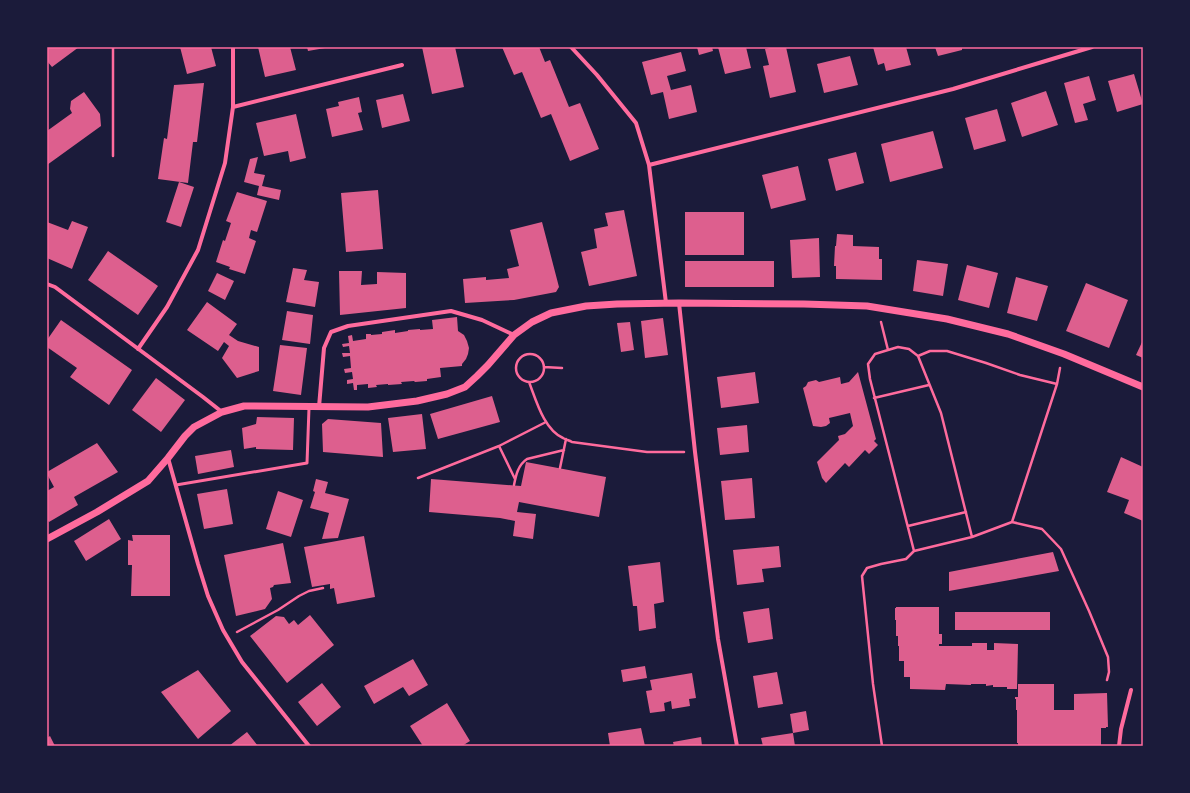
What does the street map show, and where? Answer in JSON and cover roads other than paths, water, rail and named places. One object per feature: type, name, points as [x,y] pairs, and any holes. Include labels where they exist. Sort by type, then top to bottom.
[{"type":"street","points":[[138,349],[167,307],[198,250],[225,163],[233,107],[233,47]]},
{"type":"street","points":[[571,47],[636,123],[649,165],[666,303]]},
{"type":"street","points":[[649,165],[953,89],[1092,47]]},
{"type":"street","points":[[233,107],[402,65]]},
{"type":"street","points":[[47,284],[56,287],[222,412]]},
{"type":"street","points":[[678,303],[718,639],[737,746]]},
{"type":"street","points":[[47,539],[97,512],[148,481],[194,427],[222,412],[244,406],[368,407],[417,401],[447,394],[465,387],[514,335],[532,322],[550,313],[586,306],[678,303],[867,306],[954,320],[1008,334],[1064,354],[1143,388]]},
{"type":"street","points":[[319,407],[324,348],[331,332],[348,326],[451,311],[482,320],[514,335]]},
{"type":"street","points":[[168,458],[208,596],[223,630],[242,662],[309,746]]},
{"type":"street","points":[[1119,746],[1121,729],[1131,690]]},
{"type":"lane","points":[[176,485],[307,463],[310,407]]}]
